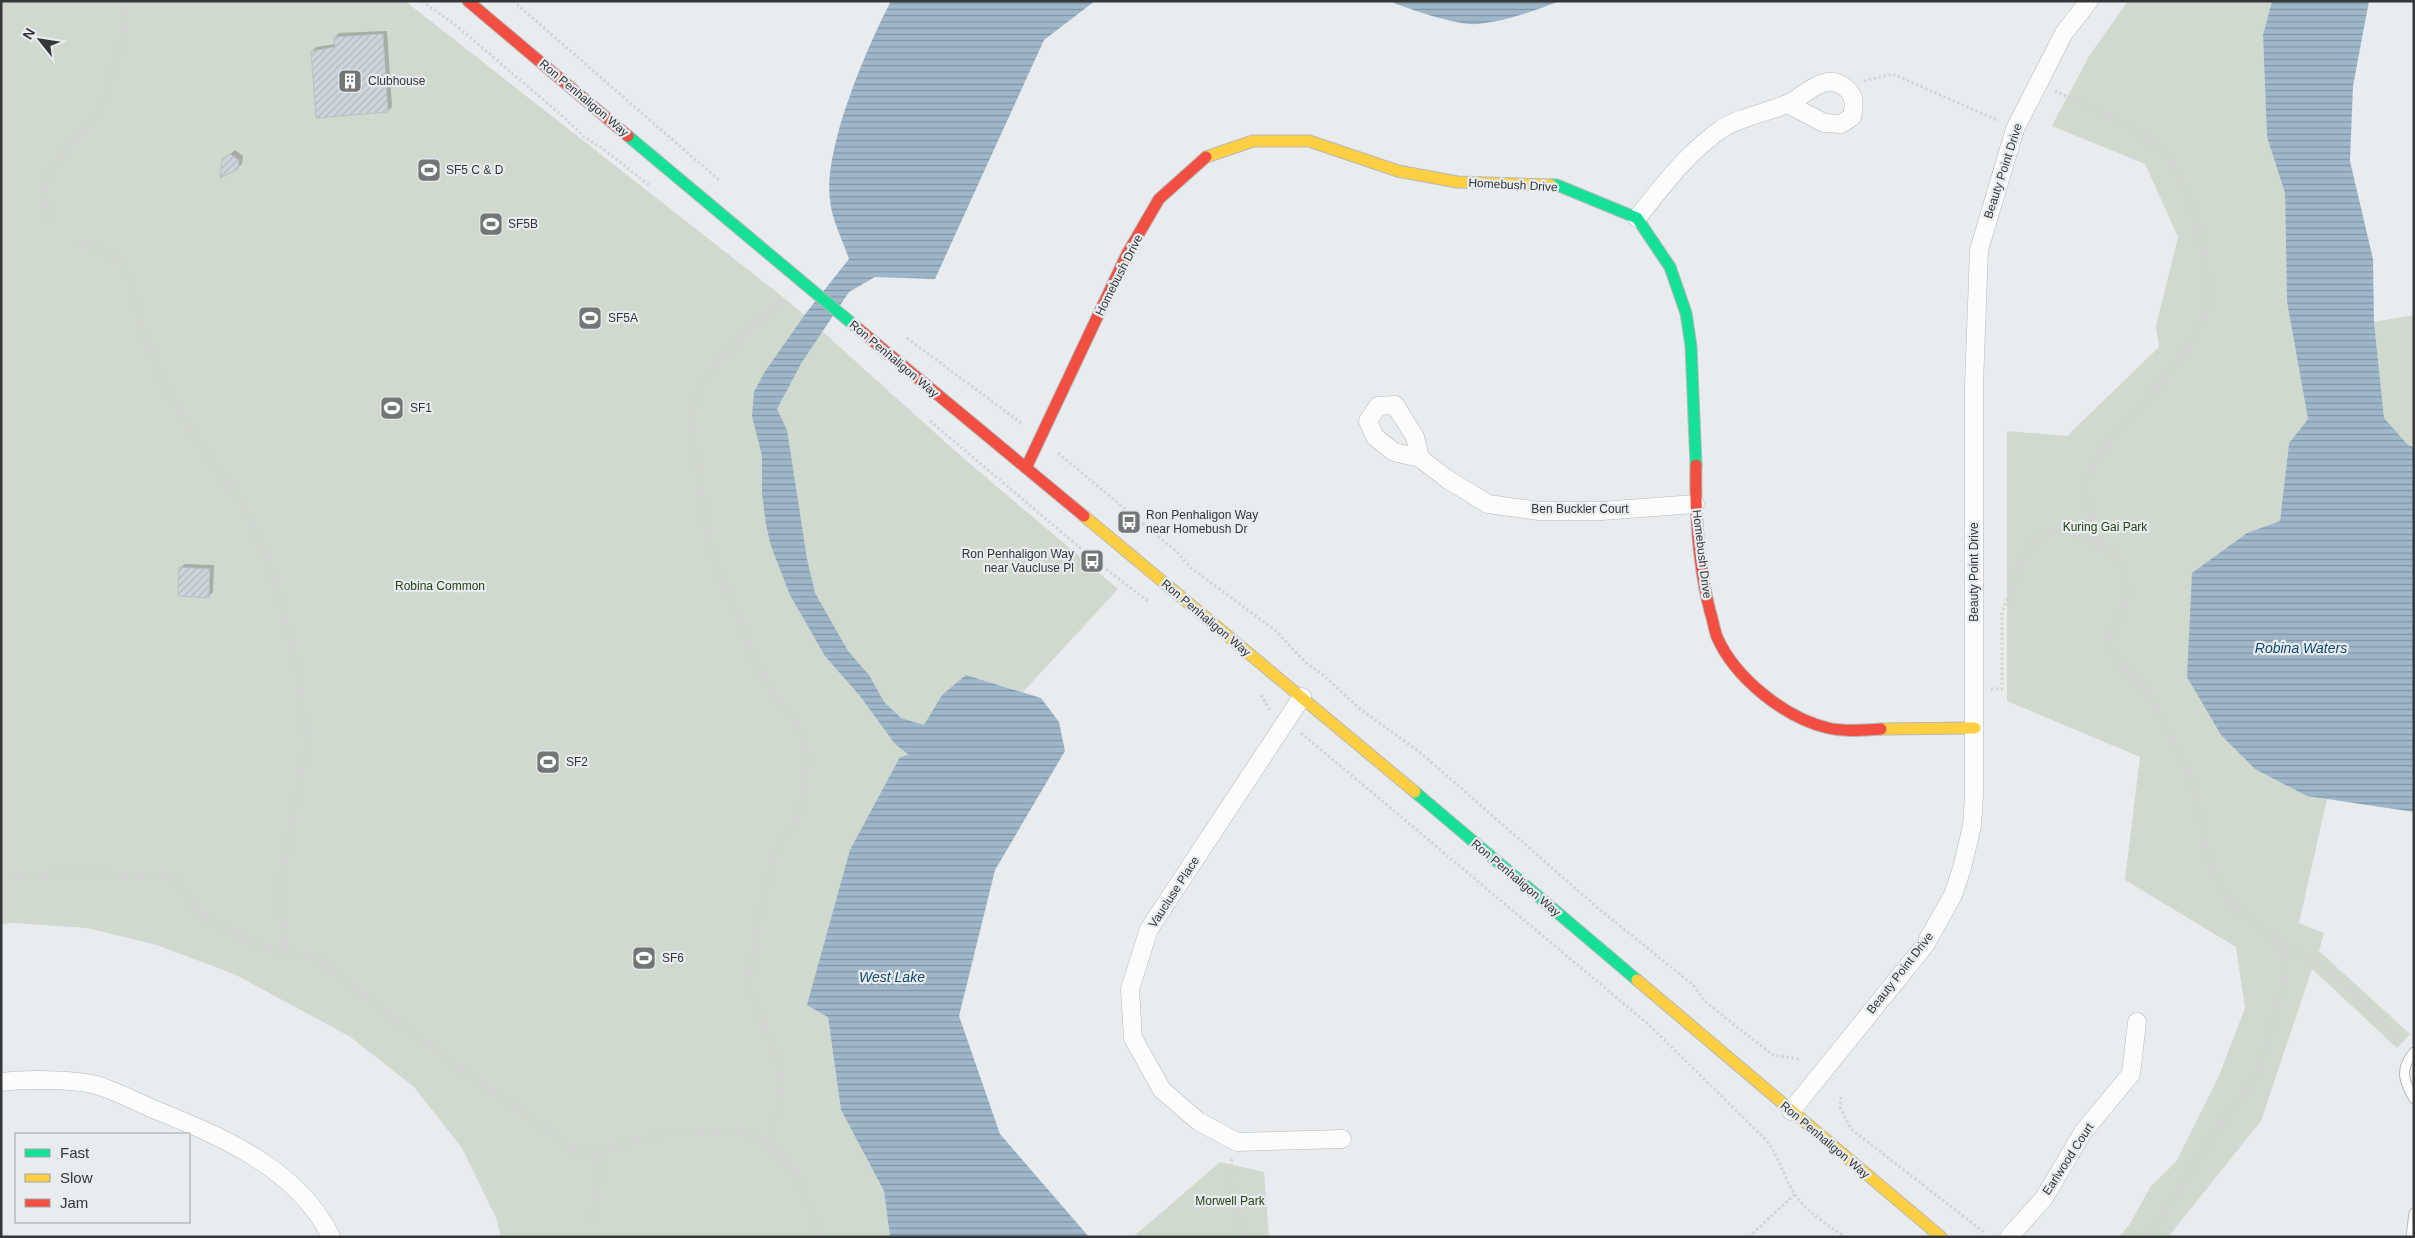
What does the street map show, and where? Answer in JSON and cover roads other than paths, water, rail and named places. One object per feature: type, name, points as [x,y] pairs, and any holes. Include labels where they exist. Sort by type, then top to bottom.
[{"type":"street","name":"Ron Penhaligon Way","points":[[468,1],[804,284],[1302,697],[1941,1237]]},
{"type":"street","name":"Beauty Point Drive","points":[[1790,1111],[1925,945],[1953,895],[1968,848],[1972,826],[1975,728],[1974,385],[1979,250],[2015,129],[2037,83],[2064,34],[2089,1]]},
{"type":"street","points":[[1636,218],[1683,161],[1721,129],[1788,104],[1810,87],[1828,82],[1844,86],[1852,93],[1854,106],[1852,117],[1841,124],[1824,123],[1788,104]]},
{"type":"street","name":"Homebush Drive","points":[[1026,468],[1127,254],[1160,199],[1208,155],[1253,141],[1309,142],[1398,171],[1457,182],[1557,185],[1636,218],[1670,267],[1686,313],[1694,383],[1696,504],[1704,586],[1717,637],[1738,670],[1752,686],[1787,711],[1810,722],[1829,728],[1878,730],[1975,728]]},
{"type":"street","name":"Ben Buckler Court","points":[[1420,458],[1447,479],[1488,504],[1539,511],[1601,511],[1696,504]]},
{"type":"street","name":"Vaucluse Place","points":[[1302,697],[1150,929],[1130,989],[1133,1038],[1162,1090],[1198,1121],[1237,1142],[1342,1138]]},
{"type":"street","name":"Earlwood Court","points":[[2008,1237],[2044,1198],[2083,1132],[2131,1074],[2137,1022]]},
{"type":"street","points":[[1,1082],[24,1079],[96,1085],[175,1118],[259,1158],[303,1195],[321,1215],[331,1237]]},
{"type":"lane","points":[[2412,1054],[2406,1064],[2404,1082],[2414,1099]]},
{"type":"lane","points":[[2411,1237],[2414,1213]]},
{"type":"water","name":"West Lake","points":[[891,1],[1095,1],[1044,40],[935,279],[875,277],[849,292],[802,362],[777,409],[787,430],[807,559],[815,593],[848,651],[869,675],[884,702],[901,718],[924,725],[942,695],[966,675],[1041,698],[1059,722],[1065,751],[995,870],[959,1016],[1000,1134],[1089,1237],[890,1237],[884,1191],[841,1110],[828,1017],[807,1005],[850,850],[900,757],[909,755],[895,744],[860,696],[825,656],[790,595],[771,546],[766,525],[762,493],[762,456],[752,416],[754,392],[764,373],[806,313],[849,259],[831,208],[830,179],[833,154],[859,71]]},
{"type":"water","points":[[1389,1],[1560,1],[1509,18],[1488,23],[1469,24],[1446,20]]},
{"type":"water","name":"Robina Waters","points":[[2272,1],[2369,1],[2353,86],[2350,161],[2373,259],[2374,322],[2384,418],[2408,445],[2414,447],[2414,812],[2307,796],[2255,769],[2221,735],[2187,677],[2192,573],[2247,533],[2280,521],[2289,443],[2308,419],[2287,302],[2285,193],[2267,137],[2263,35]]},
{"type":"place","name":"Clubhouse","points":[[350,81]]},
{"type":"place","name":"SF5 C & D","points":[[429,170]]},
{"type":"place","name":"SF5B","points":[[491,224]]},
{"type":"place","name":"SF5A","points":[[590,318]]},
{"type":"place","name":"SF1","points":[[392,408]]},
{"type":"place","name":"Ron Penhaligon Way near Homebush Dr","points":[[1129,522]]},
{"type":"place","name":"Ron Penhaligon Way near Vaucluse Pl","points":[[1092,561]]},
{"type":"place","name":"SF2","points":[[548,762]]},
{"type":"place","name":"SF6","points":[[644,958]]},
{"type":"park label","name":"Kuring Gai Park","points":[[2105,527]]},
{"type":"park label","name":"Robina Common","points":[[440,586]]},
{"type":"park label","name":"Morwell Park","points":[[1230,1201]]}]
